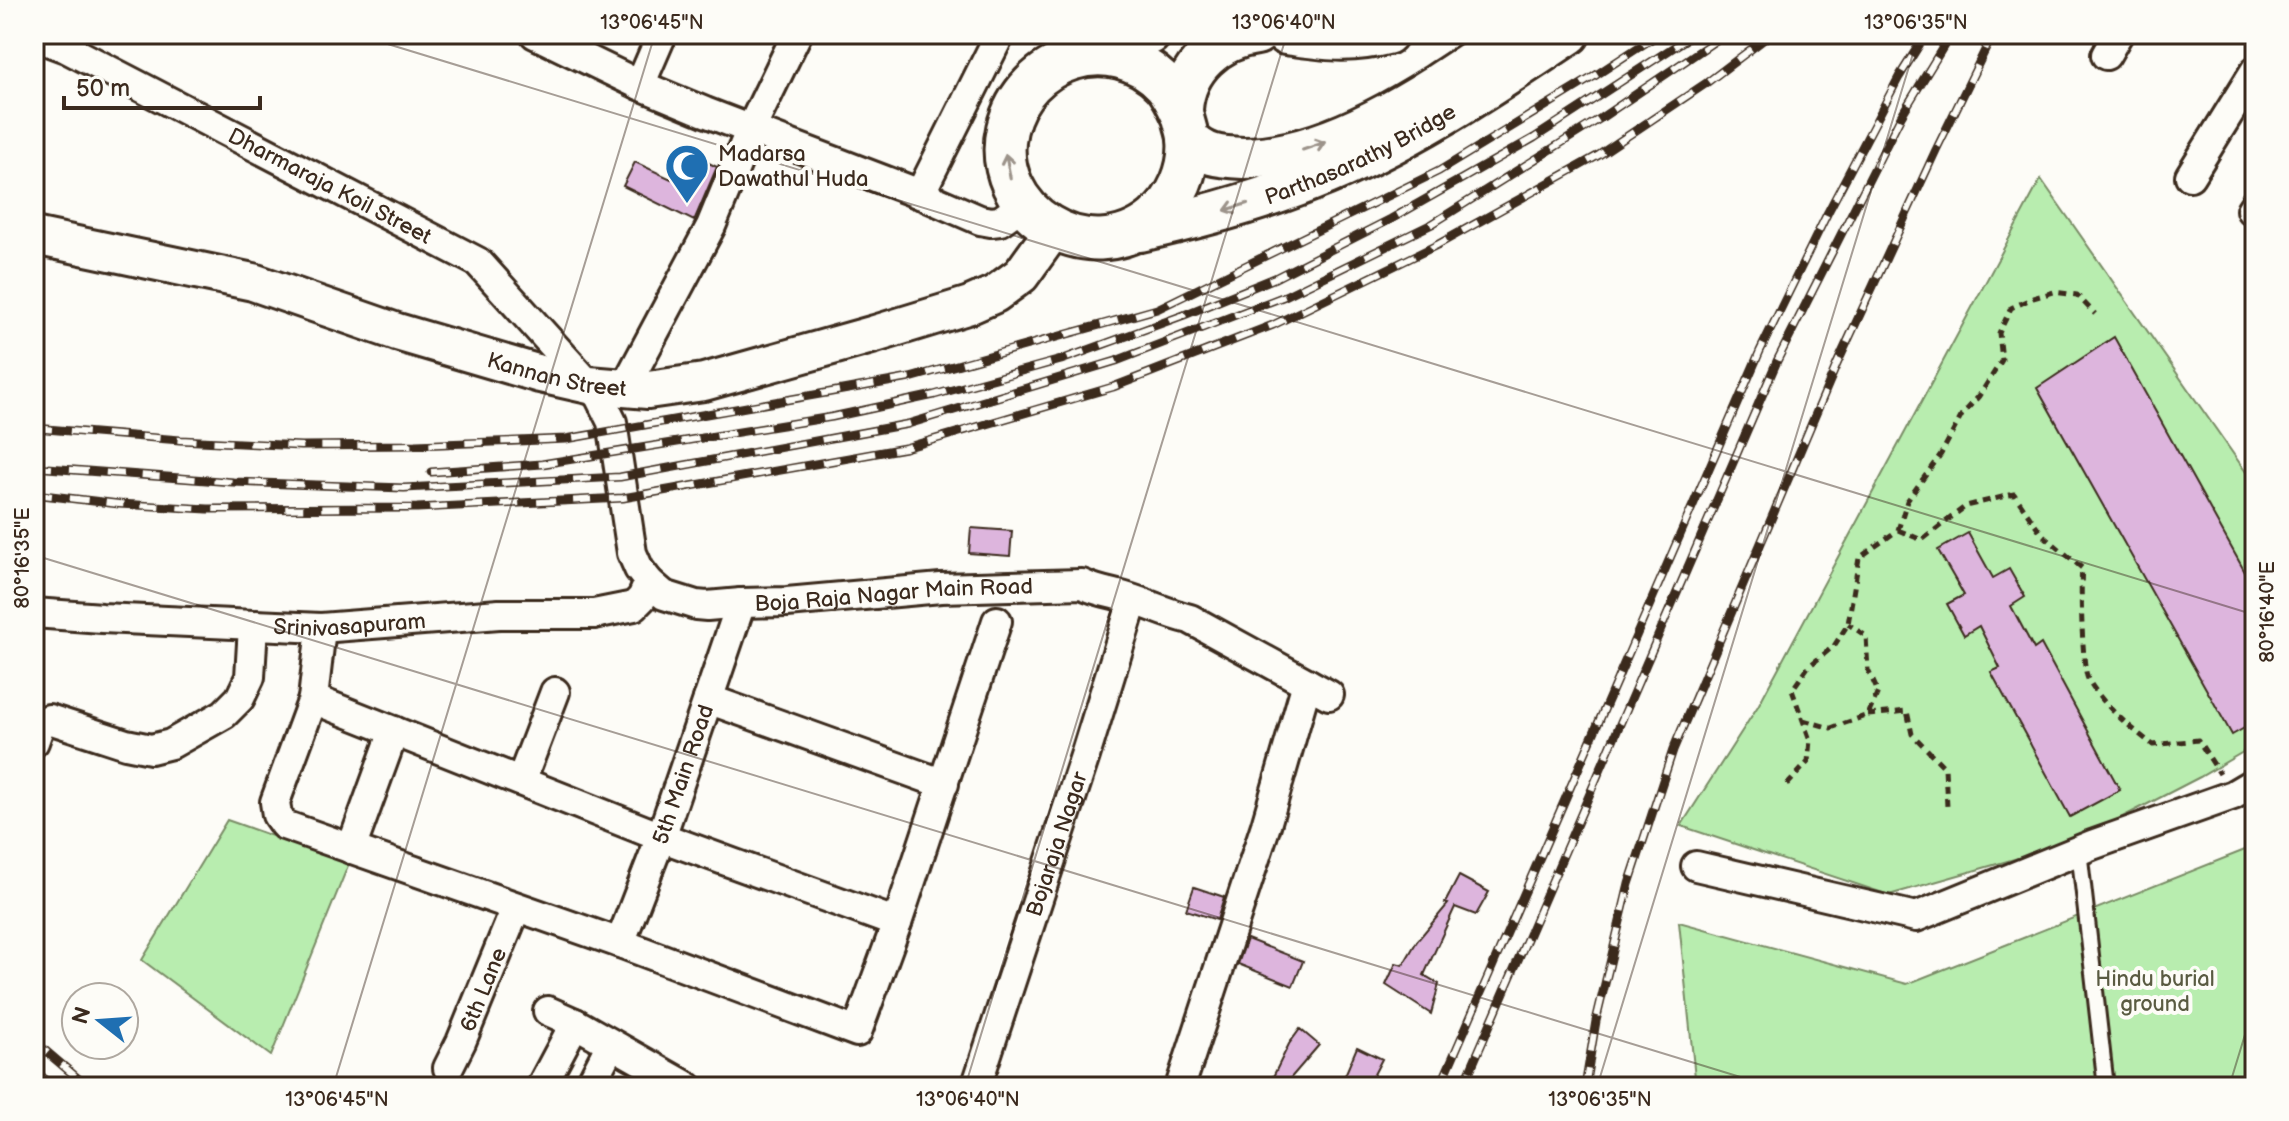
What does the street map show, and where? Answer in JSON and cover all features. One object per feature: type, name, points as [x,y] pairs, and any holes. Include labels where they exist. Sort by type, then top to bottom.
[{"type":"main road","points":[[1150,34],[1063,62],[1042,74],[1025,91],[1012,112],[1006,136],[1006,160],[1016,193],[1039,216],[1071,236],[1095,240],[1131,233],[1159,214],[1175,195],[1187,162],[1186,88],[1206,57],[1219,47],[1237,38],[1257,34]]},
{"type":"main road","points":[[1285,34],[1361,41],[1387,34]]},
{"type":"main road","name":"Parthasarathy Bridge","points":[[1131,233],[1234,208],[1312,180],[1417,130],[1476,76],[1513,34]]},
{"type":"main road","name":"Parthasarathy Bridge","points":[[1185,127],[1196,148],[1222,157],[1276,156],[1298,151],[1357,129],[1429,88],[1476,76],[1569,34]]},
{"type":"main road","points":[[1086,56],[1111,56],[1145,69],[1163,84],[1185,127]]},
{"type":"street","points":[[535,34],[640,85],[970,216],[991,222],[1007,217],[1039,216]]},
{"type":"street","points":[[640,85],[662,34]]},
{"type":"street","points":[[649,582],[632,553],[612,422],[607,409],[607,387],[711,226],[750,131],[797,34]]},
{"type":"street","points":[[920,194],[1000,34]]},
{"type":"street","name":"Dharmaraja Koil Street","points":[[34,36],[66,48],[478,262],[607,387]]},
{"type":"street","points":[[2190,176],[2255,71]]},
{"type":"street","name":"Kannan Street","points":[[34,236],[253,282],[397,332],[540,374],[607,387],[669,388],[704,382],[875,334],[970,305],[995,294],[1021,275],[1039,216]]},
{"type":"street","name":"Boja Raja Nagar Main Road","points":[[649,582],[664,595],[696,605],[719,606],[941,588],[1082,584],[1190,619],[1318,689],[1266,825],[1180,1087]]},
{"type":"street","name":"Srinivasapuram","points":[[34,613],[321,628],[499,614],[594,614],[634,606],[642,598],[649,582]]},
{"type":"street","name":"Bojaraja Nagar","points":[[976,1087],[1133,601]]},
{"type":"street","name":"5th Main Road","points":[[620,943],[661,837],[741,603]]},
{"type":"street","points":[[321,628],[313,699],[275,802],[277,815],[284,825],[620,943],[857,1032],[897,923],[997,621]]},
{"type":"street","points":[[34,742],[41,722],[49,719],[151,749],[171,744],[224,714],[240,698],[250,677],[253,626]]},
{"type":"street","points":[[521,781],[555,692]]},
{"type":"street","points":[[313,699],[661,837],[897,923]]},
{"type":"street","points":[[708,699],[944,784]]},
{"type":"street","points":[[351,849],[394,731]]},
{"type":"street","points":[[1696,866],[1916,917],[2079,850],[2244,789]]},
{"type":"street","name":"6th Lane","points":[[448,1068],[516,908]]},
{"type":"street","points":[[548,1011],[611,1044],[653,1078],[688,1087]]},
{"type":"street","points":[[541,1087],[575,1023]]},
{"type":"street","points":[[589,1087],[611,1044]]},
{"type":"lane","points":[[2079,850],[2106,1087]]},
{"type":"path","points":[[1787,785],[1808,762],[1810,740],[1792,690],[1808,667],[1834,646],[1848,624],[1859,558],[1898,530],[1907,501],[1941,454],[1962,415],[1979,396],[2002,360],[1999,333],[2011,308],[2054,292],[2077,295],[2095,314]]},
{"type":"path","points":[[1898,530],[1922,540],[1966,506],[2014,494],[2042,534],[2082,568],[2080,591],[2087,677],[2117,717],[2153,745],[2198,740],[2244,789]]},
{"type":"path","points":[[1848,624],[1866,636],[1868,670],[1878,692],[1868,715]]},
{"type":"path","points":[[1802,720],[1831,728],[1868,715],[1907,711],[1912,734],[1945,768],[1947,807]]},
{"type":"green space","points":[[2041,179],[2255,485],[2255,745],[2074,842],[1889,895],[1681,826],[1758,706]]},
{"type":"green space","points":[[227,820],[349,863],[271,1056],[142,960]]},
{"type":"green space","name":"Hindu burial ground","points":[[2255,846],[2255,1087],[1696,1087],[1679,922],[1907,984]]},
{"type":"building","name":"Madarsa Dawathul Huda","points":[[684,151],[717,167],[694,221],[623,186],[635,162],[671,179]]},
{"type":"building","points":[[2114,337],[2255,590],[2255,722],[2232,735],[2037,388]]},
{"type":"building","points":[[971,528],[1012,531],[1010,556],[969,553]]},
{"type":"building","points":[[1968,533],[1993,578],[2009,569],[2025,597],[2011,606],[2034,649],[2041,644],[2120,790],[2070,817],[1991,672],[2000,668],[1979,626],[1964,635],[1947,604],[1964,595],[1938,550]]},
{"type":"building","points":[[1459,876],[1489,892],[1476,915],[1455,907],[1424,975],[1439,984],[1431,1014],[1386,985],[1396,963],[1403,965],[1417,941],[1448,904],[1445,903]]},
{"type":"building","points":[[1194,887],[1224,897],[1217,920],[1186,910]]},
{"type":"building","points":[[1247,939],[1303,961],[1293,986],[1238,964]]},
{"type":"building","points":[[1300,1029],[1319,1045],[1283,1087],[1268,1087],[1289,1044]]},
{"type":"building","points":[[1357,1047],[1382,1059],[1369,1084],[1340,1087]]},
{"type":"railway","points":[[34,428],[301,446],[566,439],[910,378],[1157,309],[1439,171],[1659,34]]},
{"type":"railway","points":[[431,472],[542,464],[832,417],[934,395],[1061,360],[1275,278],[1391,219],[1534,138],[1694,34]]},
{"type":"railway","points":[[34,467],[233,482],[404,488],[620,477],[908,424],[1116,361],[1285,296],[1432,224],[1601,118],[1725,34]]},
{"type":"railway","points":[[34,494],[119,504],[208,509],[417,508],[623,498],[905,448],[1113,387],[1273,325],[1437,245],[1599,155],[1705,84],[1771,34]]},
{"type":"railway","points":[[1440,1087],[1760,351],[1828,212],[1899,77],[1926,34]]},
{"type":"railway","points":[[1463,1087],[1777,361],[1901,116],[1951,34]]},
{"type":"railway","points":[[1585,1087],[1596,1021],[1629,884],[1673,750],[1837,364],[1993,34]]},
{"type":"railway","points":[[34,1041],[88,1087]]},
{"type":"railway","points":[[34,1070],[54,1087]]},
{"type":"place","name":"Madarsa Dawathul Huda","points":[[687,205]]}]
